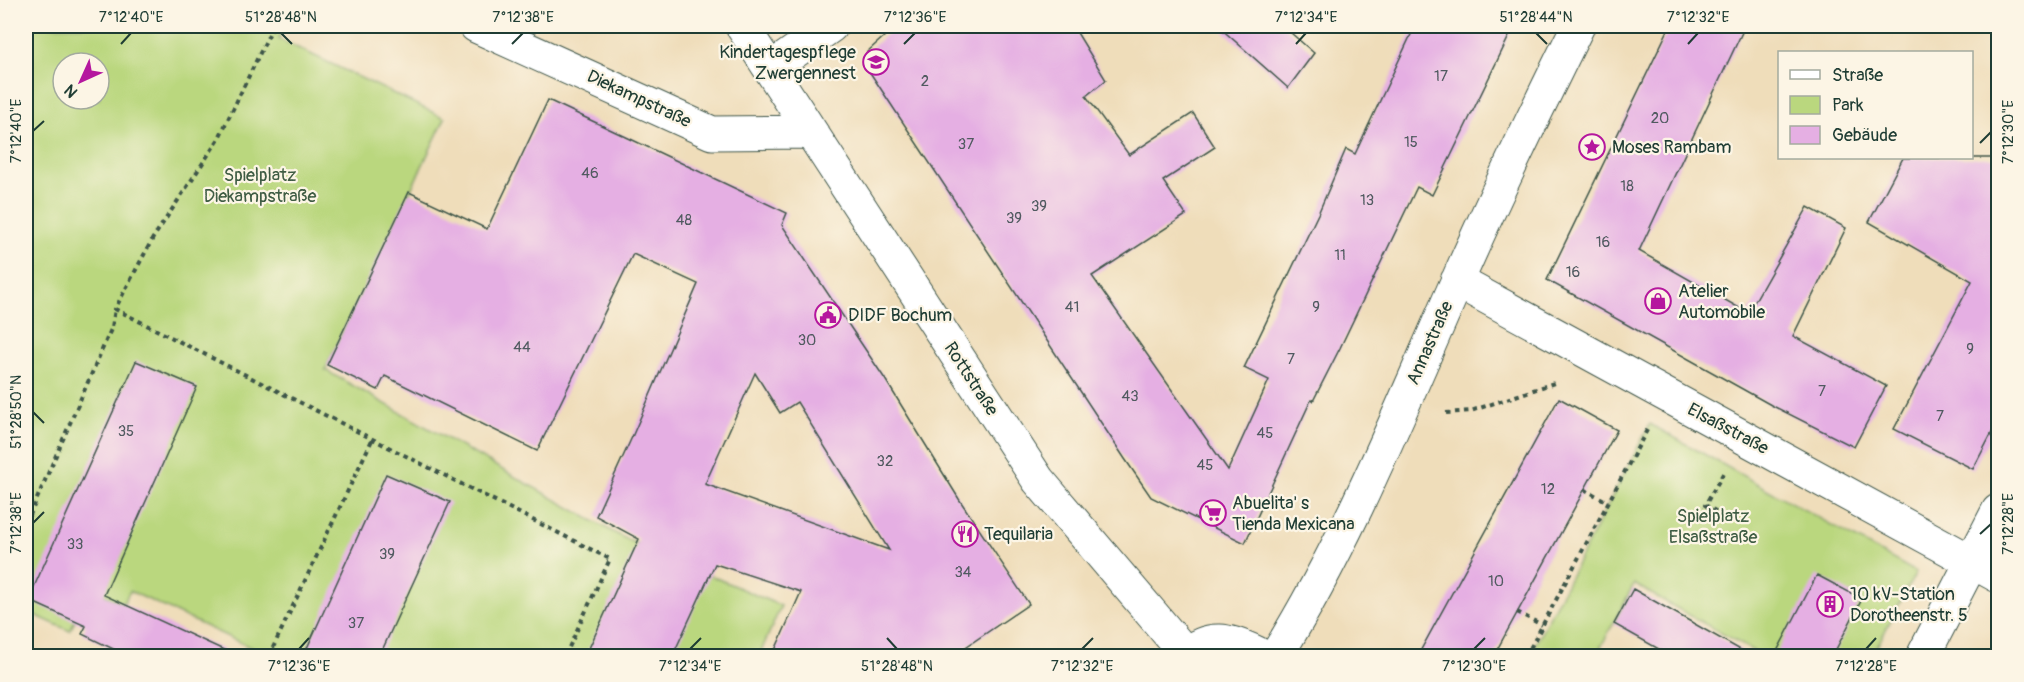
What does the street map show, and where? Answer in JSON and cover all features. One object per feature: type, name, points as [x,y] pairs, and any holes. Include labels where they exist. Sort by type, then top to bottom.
[{"type":"street","name":"Diekampstraße","points":[[476,26],[712,133],[811,132]]},
{"type":"street","name":"Rottstraße","points":[[742,26],[1038,480],[1185,655],[1208,642],[1232,641],[1257,653],[1260,657]]},
{"type":"street","points":[[770,69],[831,26]]},
{"type":"street","name":"Annastraße","points":[[1276,657],[1300,618],[1372,475],[1457,281],[1578,26]]},
{"type":"street","name":"Elsaßstraße","points":[[1457,281],[1985,569]]},
{"type":"street","points":[[1923,657],[1985,569],[1998,511]]},
{"type":"path","points":[[26,524],[112,327],[115,309],[153,238],[218,140],[273,26]]},
{"type":"path","points":[[115,309],[610,559],[565,657]]},
{"type":"path","points":[[1398,417],[1471,411],[1611,365]]},
{"type":"path","points":[[1526,657],[1665,395]]},
{"type":"path","points":[[1724,516],[1705,505],[1744,438]]},
{"type":"path","points":[[269,657],[372,440]]},
{"type":"path","points":[[1584,489],[1608,502]]},
{"type":"path","points":[[1517,612],[1542,626]]},
{"type":"green space","name":"Spielplatz Diekampstraße","points":[[26,26],[284,26],[279,39],[445,118],[325,370],[622,537],[781,606],[759,656],[269,656],[130,591],[123,604],[104,595],[86,598],[70,631],[26,611]]},
{"type":"green space","name":"Spielplatz Elsaßstraße","points":[[1650,424],[1916,572],[1872,656],[1762,656],[1634,584],[1596,656],[1529,656]]},
{"type":"building","points":[[896,26],[1073,26],[1106,80],[1086,96],[1129,155],[1193,113],[1215,147],[1163,181],[1186,215],[1092,276],[1228,470],[1269,380],[1244,368],[1318,214],[1346,149],[1355,154],[1415,26],[1514,26],[1432,195],[1417,187],[1340,348],[1313,401],[1311,400],[1245,543],[1151,497],[1125,459],[867,68],[867,52]]},
{"type":"building","points":[[1218,26],[1283,26],[1314,53],[1288,88]]},
{"type":"building","points":[[1670,26],[1745,26],[1639,251],[1748,313],[1808,207],[1846,228],[1793,336],[1886,386],[1854,447],[1771,405],[1547,280]]},
{"type":"building","points":[[548,100],[787,213],[782,225],[885,379],[959,499],[1029,604],[951,657],[772,657],[801,592],[715,564],[672,657],[585,657],[639,539],[596,516],[698,284],[633,254],[537,451],[385,376],[378,390],[327,365],[409,192],[487,229]],"holes":[[[755,373],[780,413],[797,402],[889,550],[705,484]]]},
{"type":"building","points":[[1998,158],[1998,421],[1973,469],[1894,429],[1972,281],[1869,222],[1902,159]]},
{"type":"building","points":[[136,361],[197,387],[104,595],[239,657],[130,657],[82,634],[86,626],[28,600]]},
{"type":"building","points":[[1559,398],[1617,430],[1493,657],[1417,657]]},
{"type":"building","points":[[386,474],[450,502],[379,657],[303,657]]},
{"type":"building","points":[[1817,575],[1862,599],[1832,657],[1774,657]]},
{"type":"building","points":[[1633,589],[1753,657],[1673,657],[1614,624]]},
{"type":"place","name":"Kindertagespflege Zwergennest","points":[[876,62]]},
{"type":"place","name":"Moses Rambam","points":[[1592,147]]},
{"type":"place","name":"Atelier Automobile","points":[[1658,301]]},
{"type":"place","name":"DIDF Bochum","points":[[828,315]]},
{"type":"place","name":"Abuelita' s Tienda Mexicana","points":[[1213,513]]},
{"type":"place","name":"Tequilaria","points":[[965,534]]},
{"type":"place","name":"10 kV-Station Dorotheenstr. 5","points":[[1830,604]]}]
